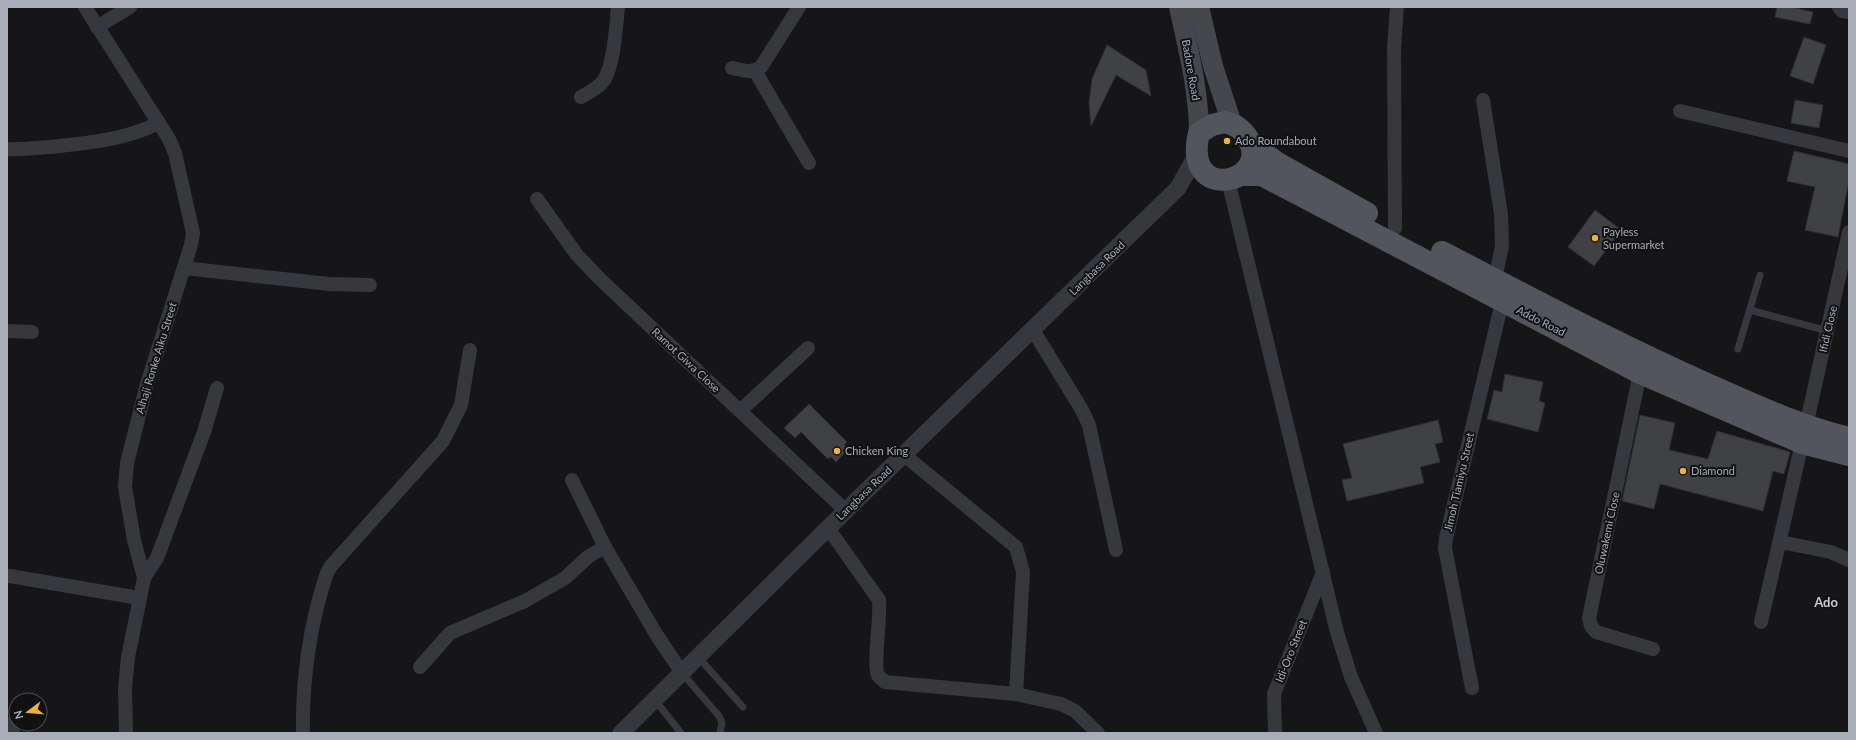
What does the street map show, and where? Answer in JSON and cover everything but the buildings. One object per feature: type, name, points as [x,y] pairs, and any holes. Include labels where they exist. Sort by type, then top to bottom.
[{"type":"main road","name":"Badore Road","points":[[1179,7],[1193,68],[1199,116],[1198,133]]},
{"type":"main road","name":"Badore Road","points":[[1199,7],[1213,66],[1232,124]]},
{"type":"main road","points":[[1218,123],[1232,124],[1244,130],[1250,143],[1252,149],[1250,164],[1225,177],[1199,167],[1196,156],[1198,133],[1218,123]]},
{"type":"main road","name":"Addo Road","points":[[1250,143],[1276,162],[1395,228],[1652,360],[1742,400],[1804,435],[1849,438]]},
{"type":"main road","name":"Addo Road","points":[[1225,177],[1262,175],[1640,373],[1804,435],[1849,455]]},
{"type":"street","name":"Alhaji Ronke Aiku Street","points":[[85,7],[159,123],[175,153],[193,233],[184,268],[147,384],[126,463],[125,487],[134,540],[144,578],[144,585],[139,598],[128,657],[125,688],[126,733]]},
{"type":"street","points":[[97,27],[130,7]]},
{"type":"street","points":[[582,97],[594,90],[604,80],[612,59],[618,7]]},
{"type":"street","points":[[732,68],[755,72],[761,68],[799,7]]},
{"type":"street","points":[[1395,228],[1394,48],[1397,7]]},
{"type":"street","points":[[1839,7],[1842,11],[1849,12]]},
{"type":"street","points":[[755,72],[809,163]]},
{"type":"street","points":[[1483,100],[1501,214],[1502,246],[1495,279]]},
{"type":"street","points":[[1680,111],[1849,151]]},
{"type":"street","points":[[7,150],[116,139],[138,133],[159,123]]},
{"type":"street","points":[[1178,188],[1196,156]]},
{"type":"street","points":[[1178,188],[1225,177],[1337,632],[1351,676],[1376,733]]},
{"type":"street","name":"Langbasa Road","points":[[628,731],[654,700],[697,657],[903,454],[1033,330],[1178,188]]},
{"type":"street","name":"Ramot Giwa Close","points":[[537,199],[577,255],[591,270],[846,511]]},
{"type":"street","name":"Ifidi Close","points":[[1761,622],[1828,331],[1849,232]]},
{"type":"street","points":[[184,268],[328,284],[370,285]]},
{"type":"street","name":"Jimoh Tiamiyu Street","points":[[1472,688],[1446,548],[1446,538],[1502,302]]},
{"type":"street","points":[[1033,330],[1082,410],[1089,425],[1116,550]]},
{"type":"street","points":[[7,331],[32,332]]},
{"type":"street","points":[[740,411],[808,348]]},
{"type":"street","points":[[303,733],[307,669],[314,622],[327,573],[331,566],[374,516],[443,441],[461,405],[470,350]]},
{"type":"street","name":"Oluwakemi Close","points":[[1640,373],[1589,618],[1590,626],[1596,632],[1653,650]]},
{"type":"street","points":[[144,578],[158,558],[204,432],[217,388]]},
{"type":"street","points":[[903,454],[1016,547],[1024,572],[1016,694]]},
{"type":"street","points":[[572,480],[605,548],[656,634],[682,673]]},
{"type":"street","points":[[828,528],[879,600],[880,611],[876,666],[878,675],[885,682],[1016,694],[1061,704],[1075,711],[1098,733]]},
{"type":"street","points":[[1780,542],[1831,552],[1849,560]]},
{"type":"street","points":[[420,667],[450,633],[525,601],[565,578],[589,556],[605,548]]},
{"type":"street","name":"Idi-Oro Street","points":[[1275,733],[1274,694],[1323,572]]},
{"type":"street","points":[[10,576],[139,598]]},
{"type":"street","points":[[7,724],[13,733]]},
{"type":"lane","points":[[1738,349],[1760,275]]},
{"type":"lane","points":[[1750,310],[1828,331]]},
{"type":"lane","points":[[697,657],[743,708]]},
{"type":"lane","points":[[682,673],[719,716],[722,723],[720,733]]},
{"type":"lane","points":[[654,700],[681,733]]},
{"type":"place","name":"Ado Roundabout","points":[[1227,141]]},
{"type":"place","name":"Payless Supermarket","points":[[1595,238]]},
{"type":"place","name":"Chicken King","points":[[837,451]]},
{"type":"place","name":"Diamond","points":[[1683,471]]},
{"type":"district","name":"Ado","points":[[1826,602]]}]
